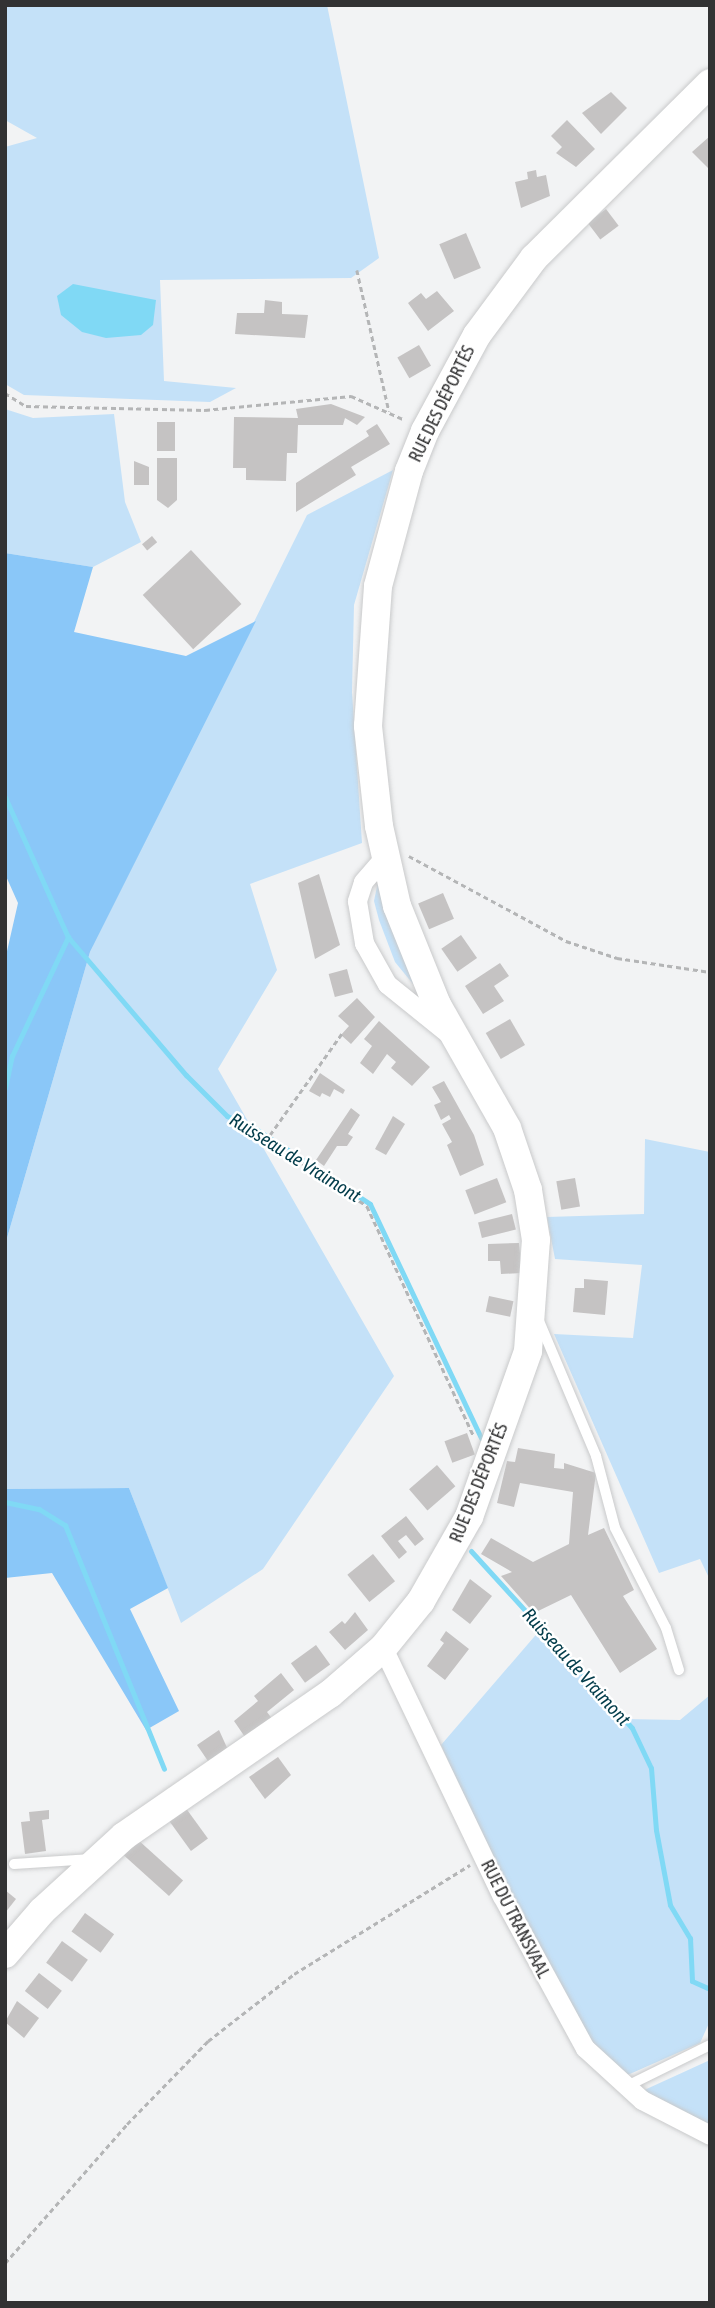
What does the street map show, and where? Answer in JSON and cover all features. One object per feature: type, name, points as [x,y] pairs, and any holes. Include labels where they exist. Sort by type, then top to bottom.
[{"type":"street","name":"RUE DES DÉPORTÉS","points":[[5,1954],[96,1859],[330,1694],[383,1648],[443,1567],[469,1517],[528,1351],[535,1311],[536,1240],[528,1190],[507,1128],[456,1040],[415,957],[397,906],[379,826],[368,726],[371,651],[378,586],[393,520],[425,431],[477,335],[534,258],[710,83]]},
{"type":"street","name":"RUE DES DÉPORTÉS","points":[[387,854],[363,882],[357,901],[365,943],[387,984],[456,1040]]},
{"type":"street","name":"RUE DU TRANSVAAL","points":[[383,1648],[483,1857],[566,2019],[585,2048],[625,2087],[674,2120],[710,2135]]},
{"type":"lane","points":[[535,1311],[596,1456],[615,1528],[666,1628],[679,1670]]},
{"type":"lane","points":[[14,1864],[96,1859]]},
{"type":"lane","points":[[625,2087],[710,2045]]},
{"type":"path","points":[[357,270],[389,411]]},
{"type":"path","points":[[5,393],[26,406],[205,410],[351,396],[389,411],[425,431]]},
{"type":"path","points":[[387,854],[407,855],[566,941],[617,958],[710,972]]},
{"type":"path","points":[[342,1034],[267,1140],[367,1206],[475,1440],[491,1457]]},
{"type":"path","points":[[5,2263],[127,2124],[208,2041],[294,1974],[483,1857]]},
{"type":"shaded area","points":[[5,5],[327,5],[379,258],[351,278],[160,280],[164,381],[236,388],[210,402],[24,395],[5,384],[5,147],[37,138],[5,120]]},
{"type":"shaded area","points":[[73,284],[156,300],[153,325],[141,335],[106,338],[82,332],[61,315],[57,296]]},
{"type":"shaded area","points":[[5,409],[33,418],[114,414],[125,502],[141,542],[93,567],[5,553]]},
{"type":"shaded area","points":[[393,470],[354,605],[352,692],[362,843],[250,884],[277,970],[218,1069],[394,1376],[263,1569],[181,1623],[129,1488],[5,1489],[5,1245],[90,952],[307,515]]},
{"type":"shaded area","points":[[5,553],[93,567],[74,632],[186,656],[256,621],[90,952],[5,1245],[5,960],[18,903],[5,874]]},
{"type":"shaded area","points":[[378,882],[415,980],[413,984],[395,962],[379,920],[374,901]]},
{"type":"shaded area","points":[[645,1139],[710,1152],[710,1580],[700,1559],[659,1573],[554,1334],[633,1338],[642,1265],[555,1259],[547,1217],[644,1214]]},
{"type":"shaded area","points":[[129,1488],[168,1588],[130,1609],[179,1711],[146,1730],[52,1573],[5,1578],[5,1489]]},
{"type":"shaded area","points":[[540,1630],[624,1719],[680,1720],[710,1695],[710,2021],[700,2043],[623,2077],[588,2040],[484,1844],[441,1745]]},
{"type":"shaded area","points":[[710,2060],[710,2130],[640,2092]]},
{"type":"building","points":[[611,92],[627,108],[601,134],[582,113]]},
{"type":"building","points":[[567,120],[595,149],[576,167],[556,153],[562,147],[551,136]]},
{"type":"building","points":[[710,136],[710,170],[692,152]]},
{"type":"building","points":[[536,170],[537,177],[546,175],[550,196],[521,208],[515,182],[528,179],[527,172]]},
{"type":"building","points":[[606,209],[619,226],[600,240],[588,223]]},
{"type":"building","points":[[466,233],[481,268],[454,279],[439,244]]},
{"type":"building","points":[[437,291],[454,311],[428,331],[408,303],[421,293],[426,299]]},
{"type":"building","points":[[265,300],[282,302],[282,314],[308,315],[305,338],[235,334],[237,313],[264,313]]},
{"type":"building","points":[[419,345],[431,366],[409,378],[397,358]]},
{"type":"building","points":[[331,404],[365,417],[357,425],[345,418],[343,425],[298,425],[297,453],[287,453],[286,481],[246,480],[246,468],[233,468],[234,417],[298,418],[296,409]]},
{"type":"building","points":[[157,422],[175,422],[175,451],[157,451]]},
{"type":"building","points":[[377,424],[390,444],[351,467],[356,475],[296,512],[296,483],[369,436],[366,431]]},
{"type":"building","points":[[157,458],[177,458],[177,500],[168,508],[157,500]]},
{"type":"building","points":[[134,461],[149,467],[149,485],[134,485]]},
{"type":"building","points":[[152,536],[157,542],[147,550],[142,544]]},
{"type":"building","points":[[191,550],[241,604],[193,649],[143,595]]},
{"type":"building","points":[[319,874],[340,945],[315,959],[298,883]]},
{"type":"building","points":[[443,893],[454,919],[429,929],[418,904]]},
{"type":"building","points":[[461,935],[477,958],[457,972],[441,949]]},
{"type":"building","points":[[500,963],[509,976],[494,986],[504,1001],[483,1014],[465,986]]},
{"type":"building","points":[[347,969],[353,992],[335,997],[329,974]]},
{"type":"building","points":[[357,998],[375,1017],[351,1044],[341,1035],[349,1026],[338,1016]]},
{"type":"building","points":[[510,1019],[525,1045],[501,1059],[486,1033]]},
{"type":"building","points":[[379,1021],[430,1067],[412,1086],[391,1068],[396,1062],[387,1054],[373,1074],[360,1063],[372,1046],[364,1039]]},
{"type":"building","points":[[320,1073],[345,1090],[343,1094],[334,1089],[330,1097],[322,1093],[320,1097],[309,1091]]},
{"type":"building","points":[[444,1081],[474,1135],[484,1165],[460,1176],[447,1145],[452,1142],[442,1124],[451,1119],[449,1115],[441,1120],[434,1105],[441,1102],[432,1087]]},
{"type":"building","points":[[351,1108],[360,1115],[348,1134],[353,1137],[347,1146],[337,1146],[324,1166],[316,1160]]},
{"type":"building","points":[[393,1116],[405,1124],[386,1155],[375,1149]]},
{"type":"building","points":[[497,1178],[506,1202],[475,1214],[465,1190]]},
{"type":"building","points":[[575,1178],[580,1207],[561,1210],[556,1181]]},
{"type":"building","points":[[512,1214],[516,1230],[482,1238],[478,1222]]},
{"type":"building","points":[[519,1243],[522,1273],[501,1274],[500,1261],[488,1261],[488,1244]]},
{"type":"building","points":[[584,1279],[608,1281],[605,1315],[573,1312],[575,1288],[584,1288]]},
{"type":"building","points":[[489,1296],[513,1301],[510,1317],[486,1312]]},
{"type":"building","points":[[467,1433],[475,1455],[452,1463],[444,1441]]},
{"type":"building","points":[[518,1448],[555,1454],[554,1468],[564,1469],[564,1463],[596,1473],[588,1535],[604,1528],[634,1590],[623,1596],[657,1649],[620,1673],[571,1595],[534,1613],[501,1576],[512,1572],[481,1554],[491,1538],[533,1562],[569,1544],[573,1492],[520,1483],[514,1507],[497,1503],[507,1461],[515,1462]]},
{"type":"building","points":[[437,1465],[455,1486],[427,1510],[409,1489]]},
{"type":"building","points":[[406,1516],[424,1539],[415,1546],[406,1535],[398,1541],[407,1552],[399,1559],[381,1536]]},
{"type":"building","points":[[373,1554],[395,1581],[369,1602],[347,1575]]},
{"type":"building","points":[[470,1579],[492,1596],[470,1624],[452,1610]]},
{"type":"building","points":[[355,1612],[368,1630],[345,1650],[329,1632],[342,1621],[345,1624]]},
{"type":"building","points":[[446,1631],[469,1649],[445,1680],[427,1666],[444,1643],[440,1640]]},
{"type":"building","points":[[316,1645],[330,1664],[305,1683],[291,1663]]},
{"type":"building","points":[[281,1673],[294,1690],[267,1712],[273,1720],[247,1740],[234,1721],[258,1701],[254,1696]]},
{"type":"building","points":[[219,1730],[229,1752],[210,1764],[197,1745]]},
{"type":"building","points":[[278,1757],[291,1775],[265,1799],[249,1777]]},
{"type":"building","points":[[185,1807],[208,1839],[191,1851],[168,1819]]},
{"type":"building","points":[[49,1810],[49,1819],[42,1820],[46,1851],[25,1854],[21,1822],[30,1821],[29,1812]]},
{"type":"building","points":[[137,1839],[183,1880],[169,1896],[123,1855]]},
{"type":"building","points":[[5,1890],[16,1899],[5,1913]]},
{"type":"building","points":[[85,1913],[114,1934],[101,1953],[71,1932]]},
{"type":"building","points":[[62,1941],[88,1960],[72,1982],[46,1963]]},
{"type":"building","points":[[39,1973],[62,1991],[48,2009],[25,1991]]},
{"type":"building","points":[[17,2001],[39,2018],[24,2038],[5,2022]]},
{"type":"waterway","name":"Ruisseau de Vraimont","points":[[5,797],[68,937],[186,1075],[227,1116],[253,1127],[370,1204],[481,1438]]},
{"type":"waterway","points":[[5,1088],[12,1056],[68,937]]},
{"type":"waterway","points":[[5,1502],[39,1509],[65,1525],[164,1769]]},
{"type":"waterway","name":"Ruisseau de Vraimont","points":[[471,1551],[632,1728],[651,1768],[656,1830],[670,1905],[690,1938],[692,1981],[710,1989]]}]
